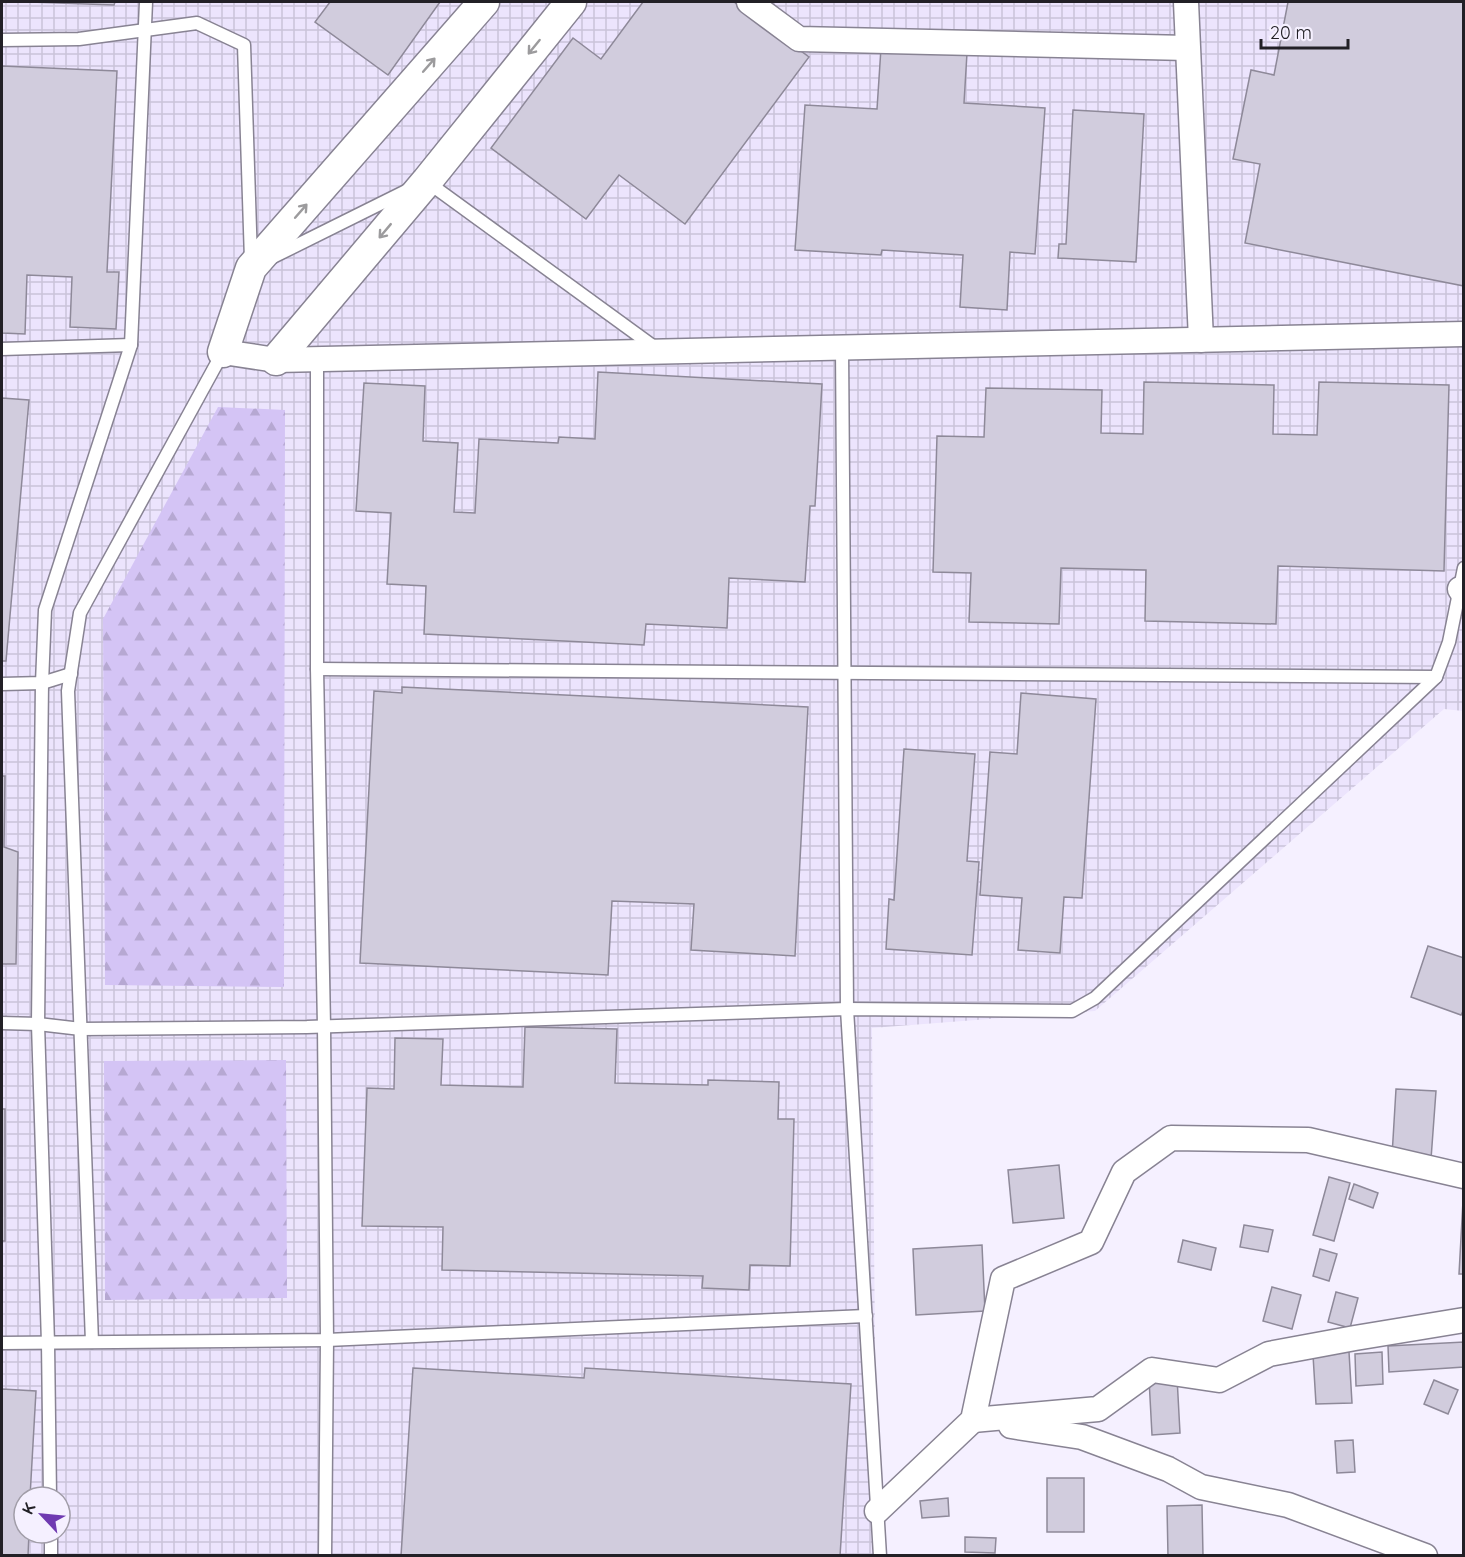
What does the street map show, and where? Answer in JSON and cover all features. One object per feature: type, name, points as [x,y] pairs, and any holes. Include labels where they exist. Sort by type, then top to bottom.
[{"type":"street","points":[[484,2],[251,268],[224,352],[276,360],[1464,334]]},
{"type":"street","points":[[276,360],[427,181],[571,2]]},
{"type":"street","points":[[749,2],[799,39],[1187,48]]},
{"type":"street","points":[[1186,2],[1201,340]]},
{"type":"street","points":[[877,1511],[973,1420],[1003,1279],[1091,1242],[1124,1172],[1171,1138],[1308,1140],[1464,1176]]},
{"type":"street","points":[[973,1420],[1098,1409],[1152,1370],[1219,1380],[1269,1354],[1464,1320]]},
{"type":"street","points":[[973,1420],[1082,1437],[1168,1469],[1201,1487],[1288,1505],[1425,1556]]},
{"type":"lane","points":[[50,1485],[48,1343],[38,1024],[45,610],[131,345],[146,2]]},
{"type":"lane","points":[[2,40],[79,39],[197,22],[244,45],[251,268],[427,181],[660,352]]},
{"type":"lane","points":[[2,349],[131,345]]},
{"type":"lane","points":[[842,348],[847,1009],[880,1556]]},
{"type":"lane","points":[[92,1342],[68,690],[80,614],[224,352]]},
{"type":"lane","points":[[317,359],[317,669],[327,1340],[326,1556]]},
{"type":"lane","points":[[2,1023],[81,1029],[324,1026],[847,1009],[1072,1011],[1095,998],[1436,677],[1449,642],[1462,584]]},
{"type":"lane","points":[[317,669],[1436,677]]},
{"type":"lane","points":[[2,684],[42,683],[71,674]]},
{"type":"lane","points":[[2,1343],[327,1340],[866,1316]]},
{"type":"shaded area","points":[[2,2],[1463,2],[1463,711],[1444,709],[1095,1011],[872,1028],[877,1555],[2,1556]]},
{"type":"green space","points":[[218,407],[285,410],[284,987],[105,985],[103,619]]},
{"type":"green space","points":[[286,1060],[287,1298],[105,1300],[104,1061]]},
{"type":"building","points":[[30,2],[115,2],[114,5]]},
{"type":"building","points":[[330,2],[440,2],[388,75],[315,22]]},
{"type":"building","points":[[643,2],[734,2],[809,57],[685,224],[619,175],[586,219],[491,148],[573,38],[601,59]]},
{"type":"building","points":[[1288,2],[1464,2],[1464,286],[1245,243],[1260,164],[1233,159],[1251,70],[1274,75]]},
{"type":"building","points":[[881,48],[967,53],[964,103],[1045,108],[1035,254],[1010,252],[1007,310],[960,307],[963,255],[882,250],[881,255],[795,250],[805,105],[877,109]]},
{"type":"building","points":[[2,66],[117,71],[107,272],[119,272],[116,329],[70,327],[72,277],[27,275],[25,334],[2,333]]},
{"type":"building","points":[[1073,110],[1144,114],[1136,262],[1058,258],[1059,244],[1066,244]]},
{"type":"building","points":[[598,372],[822,384],[815,506],[810,506],[805,582],[729,578],[727,628],[646,624],[644,645],[424,634],[426,586],[387,584],[391,513],[356,511],[364,383],[425,386],[423,441],[458,443],[454,512],[475,513],[479,439],[558,443],[559,437],[595,439]]},
{"type":"building","points":[[1144,382],[1274,385],[1273,434],[1317,435],[1319,382],[1449,385],[1444,571],[1278,566],[1276,624],[1145,621],[1146,570],[1061,568],[1059,624],[969,622],[971,573],[933,572],[937,436],[984,437],[986,388],[1102,390],[1101,433],[1143,434]]},
{"type":"building","points":[[2,398],[29,400],[6,661],[2,661]]},
{"type":"building","points":[[402,687],[808,707],[795,956],[691,950],[694,904],[612,901],[608,975],[360,963],[374,691],[402,693]]},
{"type":"building","points":[[1021,693],[1096,699],[1082,898],[1064,897],[1060,953],[1018,950],[1022,898],[980,895],[990,752],[1017,754]]},
{"type":"building","points":[[904,749],[975,754],[967,861],[979,862],[972,955],[886,949],[889,899],[894,900]]},
{"type":"building","points":[[2,776],[5,776],[4,847],[18,852],[16,964],[2,964]]},
{"type":"building","points":[[1428,946],[1464,958],[1464,1009],[1461,1015],[1411,997]]},
{"type":"building","points":[[525,1027],[617,1029],[615,1083],[708,1085],[708,1080],[779,1082],[778,1119],[794,1119],[790,1266],[750,1265],[749,1290],[702,1288],[703,1276],[442,1270],[443,1227],[362,1226],[367,1088],[394,1089],[395,1038],[443,1039],[441,1085],[523,1087]]},
{"type":"building","points":[[1396,1089],[1436,1091],[1431,1159],[1392,1156]]},
{"type":"building","points":[[2,1109],[5,1109],[5,1241],[2,1241]]},
{"type":"building","points":[[1059,1165],[1064,1218],[1013,1223],[1008,1170]]},
{"type":"building","points":[[1329,1177],[1350,1183],[1334,1241],[1313,1235]]},
{"type":"building","points":[[1354,1184],[1378,1193],[1373,1208],[1349,1199]]},
{"type":"building","points":[[1463,1201],[1464,1274],[1459,1274]]},
{"type":"building","points":[[1244,1225],[1273,1230],[1268,1252],[1240,1247]]},
{"type":"building","points":[[1183,1240],[1216,1248],[1211,1270],[1178,1262]]},
{"type":"building","points":[[982,1245],[985,1311],[916,1315],[913,1249]]},
{"type":"building","points":[[1320,1249],[1337,1254],[1329,1281],[1313,1276]]},
{"type":"building","points":[[1272,1287],[1301,1295],[1292,1329],[1263,1321]]},
{"type":"building","points":[[1336,1292],[1358,1298],[1350,1328],[1328,1322]]},
{"type":"building","points":[[1464,1342],[1464,1367],[1389,1372],[1388,1346]]},
{"type":"building","points":[[1349,1352],[1352,1403],[1316,1404],[1313,1355]]},
{"type":"building","points":[[1382,1352],[1383,1384],[1356,1386],[1355,1354]]},
{"type":"building","points":[[413,1368],[584,1378],[585,1368],[851,1384],[840,1556],[401,1556]]},
{"type":"building","points":[[1177,1377],[1180,1433],[1152,1435],[1149,1379]]},
{"type":"building","points":[[1434,1380],[1458,1390],[1448,1414],[1424,1404]]},
{"type":"building","points":[[2,1389],[36,1391],[31,1485],[12,1485],[12,1545],[28,1545],[28,1556],[2,1556]]},
{"type":"building","points":[[1353,1440],[1355,1472],[1337,1473],[1335,1441]]},
{"type":"building","points":[[1047,1478],[1084,1478],[1084,1532],[1047,1532]]},
{"type":"building","points":[[948,1498],[949,1516],[922,1518],[920,1501]]},
{"type":"building","points":[[1202,1505],[1203,1556],[1168,1556],[1167,1506]]},
{"type":"building","points":[[965,1537],[996,1538],[995,1553],[965,1552]]}]
